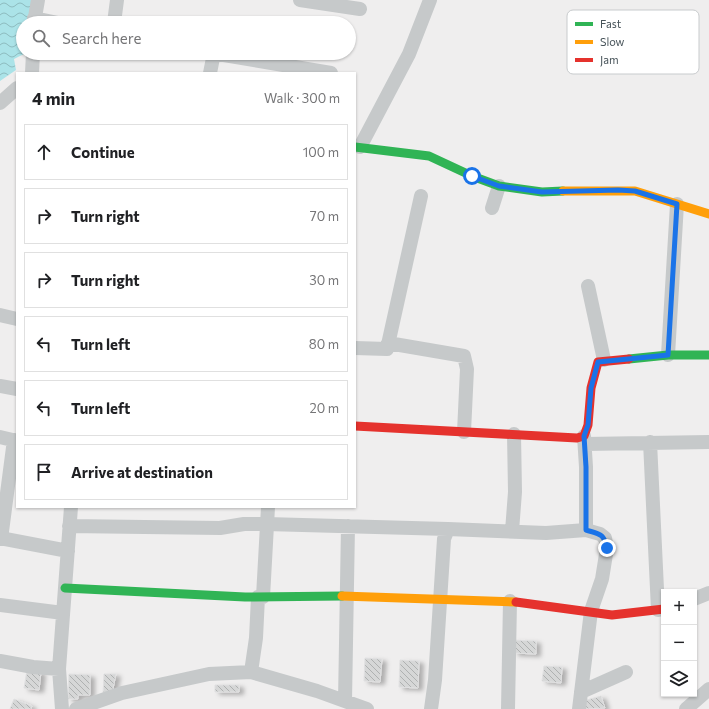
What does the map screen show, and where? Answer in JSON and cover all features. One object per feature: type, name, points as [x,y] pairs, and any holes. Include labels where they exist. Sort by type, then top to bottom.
[{"type":"street","points":[[35,16],[38,0]]},
{"type":"street","points":[[115,16],[117,0]]},
{"type":"street","points":[[300,0],[360,9]]},
{"type":"street","points":[[428,1],[409,54],[357,147],[430,156],[472,176],[499,186],[542,192],[630,191],[709,214]]},
{"type":"street","points":[[32,72],[33,60]]},
{"type":"street","points":[[210,72],[212,60]]},
{"type":"street","points":[[254,60],[324,72]]},
{"type":"street","points":[[0,105],[16,89]]},
{"type":"street","points":[[492,208],[499,186]]},
{"type":"street","points":[[356,348],[387,349],[421,196]]},
{"type":"street","points":[[668,355],[677,204]]},
{"type":"street","points":[[588,286],[604,360]]},
{"type":"street","points":[[0,315],[16,318]]},
{"type":"street","points":[[388,342],[464,356],[467,369],[464,432]]},
{"type":"street","points":[[586,530],[584,440],[588,425],[591,388],[598,362],[604,360],[668,355],[709,355]]},
{"type":"street","points":[[0,386],[16,388]]},
{"type":"street","points":[[356,426],[514,434],[577,438],[584,440],[709,442]]},
{"type":"street","points":[[512,531],[515,492],[514,434]]},
{"type":"street","points":[[0,437],[16,441],[5,485],[1,538],[68,550]]},
{"type":"street","points":[[65,588],[260,597],[347,596],[510,601],[612,615],[661,610],[650,442]]},
{"type":"street","points":[[62,709],[59,669],[71,508]]},
{"type":"street","points":[[251,672],[256,638],[268,508]]},
{"type":"street","points":[[69,526],[220,528],[244,524],[266,524],[546,533],[586,530],[600,534],[605,538],[607,548],[602,579],[591,611],[579,709]]},
{"type":"street","points":[[345,701],[348,526]]},
{"type":"street","points":[[431,709],[435,680],[444,539],[448,529]]},
{"type":"street","points":[[697,598],[709,593]]},
{"type":"street","points":[[508,709],[510,601]]},
{"type":"street","points":[[0,605],[63,613]]},
{"type":"street","points":[[0,661],[33,667],[59,669]]},
{"type":"street","points":[[76,709],[122,693],[202,676],[251,672],[367,709]]},
{"type":"street","points":[[581,692],[626,672]]},
{"type":"street","points":[[686,709],[709,689]]},
{"type":"water","points":[[0,0],[33,0],[31,16],[16,16],[16,58],[14,59],[16,70],[0,81]]},
{"type":"building","points":[[514,640],[536,641],[536,654],[514,653]]},
{"type":"building","points":[[365,658],[382,659],[380,682],[364,681]]},
{"type":"building","points":[[400,660],[419,661],[418,688],[399,687]]},
{"type":"building","points":[[544,666],[562,667],[561,683],[542,681]]},
{"type":"building","points":[[27,670],[41,672],[39,690],[24,688]]},
{"type":"building","points":[[69,674],[90,675],[90,695],[78,695],[78,699],[68,699]]},
{"type":"building","points":[[104,674],[116,674],[113,689],[103,694]]},
{"type":"building","points":[[215,685],[239,685],[239,692],[215,692]]},
{"type":"building","points":[[601,696],[605,708],[585,709],[583,701]]},
{"type":"building","points":[[14,699],[32,706],[31,709],[10,709]]},
{"type":"traffic: fast","points":[[356,147],[429,156],[472,176],[499,186],[542,192],[563,191]]},
{"type":"traffic: fast","points":[[629,359],[668,355],[709,355]]},
{"type":"traffic: fast","points":[[65,588],[245,597],[342,596]]},
{"type":"traffic: slow","points":[[563,191],[635,191],[709,214]]},
{"type":"traffic: slow","points":[[342,596],[516,602]]},
{"type":"traffic: jam","points":[[356,426],[577,438],[584,436],[588,425],[591,388],[598,362],[629,359]]},
{"type":"traffic: jam","points":[[516,602],[612,615],[661,609]]},
{"type":"route","points":[[472,176],[499,186],[542,192],[596,190],[635,191],[677,204],[668,355],[604,360],[598,362],[591,388],[588,425],[584,436],[586,467],[586,530],[600,534],[605,538],[607,548]]}]
